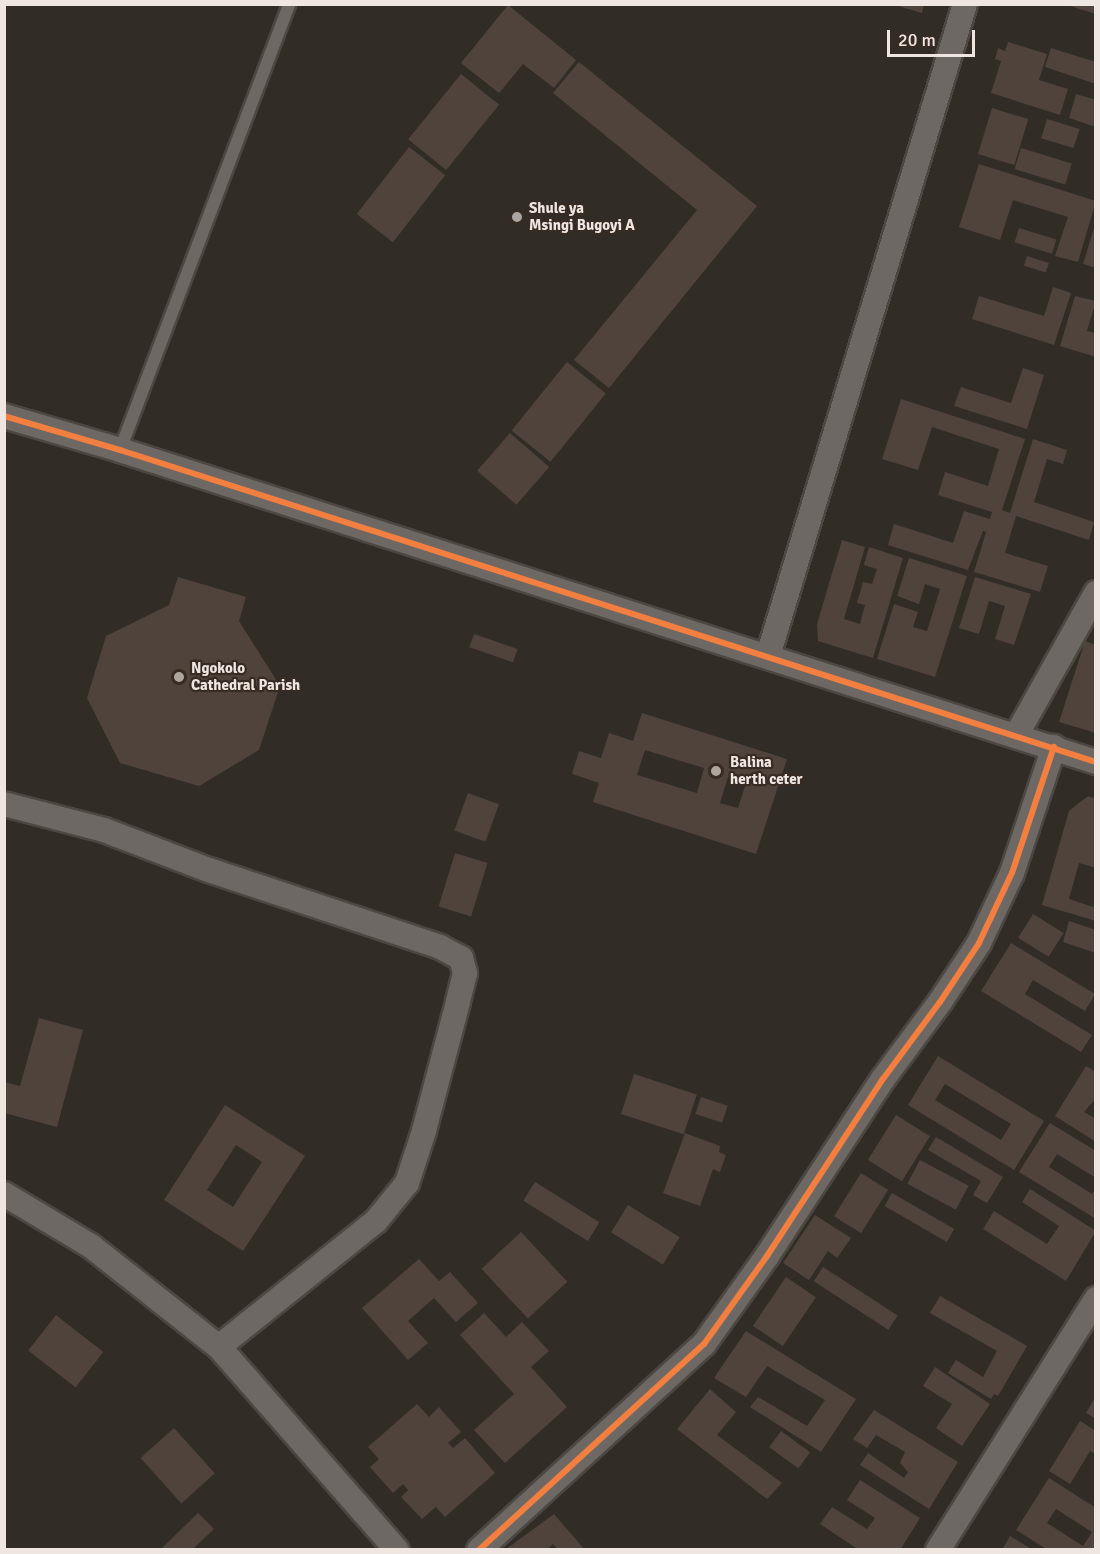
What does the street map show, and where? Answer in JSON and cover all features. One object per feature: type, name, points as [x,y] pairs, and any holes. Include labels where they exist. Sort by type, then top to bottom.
[{"type":"street","points":[[768,656],[965,4]]},
{"type":"street","points":[[4,416],[120,450],[1017,735],[1095,762]]},
{"type":"street","points":[[1017,735],[1095,593]]},
{"type":"street","points":[[479,1550],[589,1451],[711,1334],[767,1257],[877,1088],[940,1002],[979,943],[1012,873],[1054,747]]},
{"type":"street","points":[[4,804],[104,830],[209,870],[440,946],[461,958],[465,973],[424,1131],[407,1183],[376,1221],[219,1347]]},
{"type":"street","points":[[4,1194],[91,1246],[219,1347],[397,1550]]},
{"type":"street","points":[[938,1550],[1095,1299]]},
{"type":"lane","points":[[120,450],[289,4]]},
{"type":"building","points":[[891,4],[924,4],[922,13]]},
{"type":"building","points":[[1096,4],[1096,14],[1067,5]]},
{"type":"building","points":[[508,5],[576,60],[554,88],[523,64],[499,93],[461,63]]},
{"type":"building","points":[[1008,42],[1047,54],[1039,80],[1068,89],[1060,115],[991,93],[1001,61],[995,59],[998,48],[1005,51]]},
{"type":"building","points":[[1051,48],[1096,62],[1096,84],[1045,67]]},
{"type":"building","points":[[579,62],[757,206],[609,388],[574,360],[697,210],[553,93]]},
{"type":"building","points":[[461,74],[499,105],[446,170],[408,139]]},
{"type":"building","points":[[1076,94],[1096,100],[1096,127],[1069,118]]},
{"type":"building","points":[[992,108],[1028,119],[1014,165],[978,154]]},
{"type":"building","points":[[1047,119],[1080,129],[1074,148],[1041,138]]},
{"type":"building","points":[[409,147],[445,175],[393,242],[357,214]]},
{"type":"building","points":[[1021,148],[1072,163],[1065,185],[1015,169]]},
{"type":"building","points":[[979,164],[1096,201],[1078,262],[1055,256],[1068,217],[1013,200],[1000,240],[959,227]]},
{"type":"building","points":[[1096,225],[1096,268],[1083,264]]},
{"type":"building","points":[[1019,228],[1056,239],[1052,254],[1015,242]]},
{"type":"building","points":[[1027,256],[1049,263],[1046,273],[1024,266]]},
{"type":"building","points":[[1053,287],[1071,293],[1054,345],[972,319],[979,296],[1044,316]]},
{"type":"building","points":[[1075,296],[1096,301],[1087,331],[1096,333],[1096,357],[1060,346]]},
{"type":"building","points":[[567,362],[606,393],[550,462],[512,430]]},
{"type":"building","points":[[1023,368],[1044,375],[1027,429],[954,406],[961,387],[1011,403]]},
{"type":"building","points":[[901,399],[1025,439],[1002,510],[1010,513],[1033,439],[1067,450],[1063,464],[1047,459],[1034,502],[1094,522],[1089,540],[1016,516],[1005,553],[1048,566],[1040,592],[974,572],[986,532],[983,531],[968,570],[888,545],[894,524],[953,543],[964,511],[990,519],[992,512],[938,495],[945,472],[988,486],[999,449],[932,427],[918,470],[882,459]]},
{"type":"building","points":[[510,433],[549,467],[516,505],[477,471]]},
{"type":"building","points":[[842,540],[865,547],[844,619],[860,624],[865,605],[857,603],[863,582],[872,584],[877,569],[864,565],[869,547],[903,558],[873,658],[818,641],[817,624]]},
{"type":"building","points":[[909,558],[967,576],[935,677],[877,659],[894,604],[918,612],[913,627],[927,631],[940,589],[925,584],[919,604],[897,596]]},
{"type":"building","points":[[178,577],[246,597],[239,621],[280,686],[259,750],[199,786],[120,763],[87,698],[106,636],[169,605]]},
{"type":"building","points":[[975,577],[1031,594],[1014,645],[995,639],[1005,606],[989,601],[979,634],[959,628]]},
{"type":"building","points":[[474,634],[517,649],[513,662],[469,647]]},
{"type":"building","points":[[1085,641],[1096,645],[1096,733],[1059,722]]},
{"type":"building","points":[[642,713],[787,759],[756,854],[593,802],[599,783],[572,774],[579,751],[601,758],[609,733],[633,741]],"holes":[[[645,750],[704,768],[697,793],[637,775]],[[728,777],[746,783],[738,808],[720,803]]]},
{"type":"building","points":[[468,793],[499,804],[485,842],[454,831]]},
{"type":"building","points":[[1088,796],[1096,799],[1096,868],[1079,863],[1069,899],[1093,907],[1096,901],[1096,921],[1042,905],[1069,811]]},
{"type":"building","points":[[455,853],[488,863],[471,916],[439,907]]},
{"type":"building","points":[[1033,914],[1064,933],[1049,957],[1018,938]]},
{"type":"building","points":[[1069,921],[1096,930],[1096,953],[1063,942]]},
{"type":"building","points":[[1011,943],[1095,994],[1085,1011],[1033,980],[1025,994],[1092,1035],[1081,1052],[981,991]]},
{"type":"building","points":[[39,1018],[83,1030],[57,1127],[4,1113],[4,1082],[20,1086]]},
{"type":"building","points":[[938,1056],[1044,1121],[1014,1170],[908,1105]],"holes":[[[945,1084],[1011,1124],[1001,1140],[935,1100]]]},
{"type":"building","points":[[1086,1066],[1096,1072],[1096,1098],[1084,1112],[1096,1119],[1096,1142],[1055,1116]]},
{"type":"building","points":[[634,1074],[697,1094],[684,1134],[621,1114]]},
{"type":"building","points":[[701,1097],[728,1106],[722,1123],[695,1114]]},
{"type":"building","points":[[225,1105],[305,1156],[243,1251],[164,1200]],"holes":[[[236,1145],[262,1162],[233,1207],[207,1190]]]},
{"type":"building","points":[[896,1115],[930,1136],[902,1181],[868,1160]]},
{"type":"building","points":[[1050,1123],[1096,1151],[1096,1178],[1057,1154],[1049,1167],[1092,1194],[1096,1189],[1096,1219],[1019,1172]]},
{"type":"building","points":[[685,1133],[720,1146],[719,1152],[726,1155],[720,1172],[713,1169],[700,1206],[663,1193]]},
{"type":"building","points":[[936,1137],[1003,1177],[987,1203],[973,1195],[981,1181],[928,1150]]},
{"type":"building","points":[[920,1160],[969,1186],[956,1210],[907,1184]]},
{"type":"building","points":[[861,1173],[888,1190],[861,1233],[834,1216]]},
{"type":"building","points":[[535,1182],[599,1222],[588,1241],[523,1201]]},
{"type":"building","points":[[1030,1189],[1096,1231],[1066,1281],[983,1229],[994,1211],[1047,1244],[1059,1226],[1022,1202]]},
{"type":"building","points":[[892,1193],[954,1229],[947,1242],[884,1206]]},
{"type":"building","points":[[628,1205],[680,1237],[663,1264],[611,1232]]},
{"type":"building","points":[[815,1215],[851,1238],[837,1258],[828,1251],[809,1280],[783,1263]]},
{"type":"building","points":[[521,1232],[567,1282],[528,1319],[482,1269]]},
{"type":"building","points":[[419,1259],[439,1281],[450,1272],[478,1303],[456,1322],[434,1298],[408,1321],[428,1343],[408,1360],[362,1308]]},
{"type":"building","points":[[823,1267],[898,1315],[888,1330],[814,1281]]},
{"type":"building","points":[[786,1277],[816,1297],[783,1346],[753,1326]]},
{"type":"building","points":[[940,1296],[1027,1346],[998,1396],[994,1394],[991,1399],[948,1373],[956,1360],[983,1377],[997,1351],[930,1313]]},
{"type":"building","points":[[484,1313],[506,1337],[522,1322],[549,1351],[531,1367],[567,1407],[505,1463],[474,1430],[514,1394],[460,1335]]},
{"type":"building","points":[[56,1315],[103,1352],[76,1387],[28,1350]]},
{"type":"building","points":[[746,1331],[856,1399],[821,1452],[750,1407],[758,1397],[807,1426],[825,1400],[767,1366],[746,1397],[714,1378]]},
{"type":"building","points":[[935,1367],[990,1404],[962,1446],[936,1428],[952,1404],[923,1386]]},
{"type":"building","points":[[710,1389],[736,1412],[717,1435],[782,1483],[767,1499],[677,1429]]},
{"type":"building","points":[[1096,1396],[1096,1419],[1086,1413]]},
{"type":"building","points":[[417,1404],[429,1417],[439,1407],[461,1432],[448,1443],[453,1448],[465,1438],[495,1473],[445,1517],[436,1507],[422,1519],[401,1497],[408,1490],[403,1484],[393,1493],[370,1467],[379,1459],[368,1447]]},
{"type":"building","points":[[874,1410],[958,1462],[929,1509],[860,1465],[868,1453],[904,1478],[908,1472],[900,1463],[905,1452],[876,1435],[867,1448],[853,1439]]},
{"type":"building","points":[[1080,1421],[1096,1431],[1096,1454],[1090,1451],[1070,1484],[1049,1471]]},
{"type":"building","points":[[174,1428],[215,1473],[181,1503],[141,1458]]},
{"type":"building","points":[[781,1431],[810,1452],[798,1468],[769,1447]]},
{"type":"building","points":[[1049,1478],[1096,1508],[1096,1550],[1048,1550],[1016,1530]],"holes":[[[1056,1509],[1092,1532],[1083,1546],[1047,1523]]]},
{"type":"building","points":[[860,1480],[920,1518],[900,1550],[859,1550],[820,1524],[832,1507],[867,1529],[875,1518],[847,1500]]},
{"type":"building","points":[[198,1513],[214,1529],[192,1550],[160,1550]]},
{"type":"building","points":[[554,1514],[585,1550],[558,1550],[553,1544],[546,1550],[505,1550]]},
{"type":"building","points":[[1010,1536],[1033,1550],[1002,1550]]},
{"type":"cycle path","points":[[4,416],[120,450],[1096,762]]},
{"type":"cycle path","points":[[479,1550],[704,1344],[767,1256],[883,1079],[940,1002],[979,943],[1012,873],[1054,747]]},
{"type":"place","name":"Shule ya Msingi Bugoyi A","points":[[517,217]]},
{"type":"place","name":"Ngokolo Cathedral Parish","points":[[179,677]]},
{"type":"place","name":"Balina herth ceter","points":[[716,771]]}]
